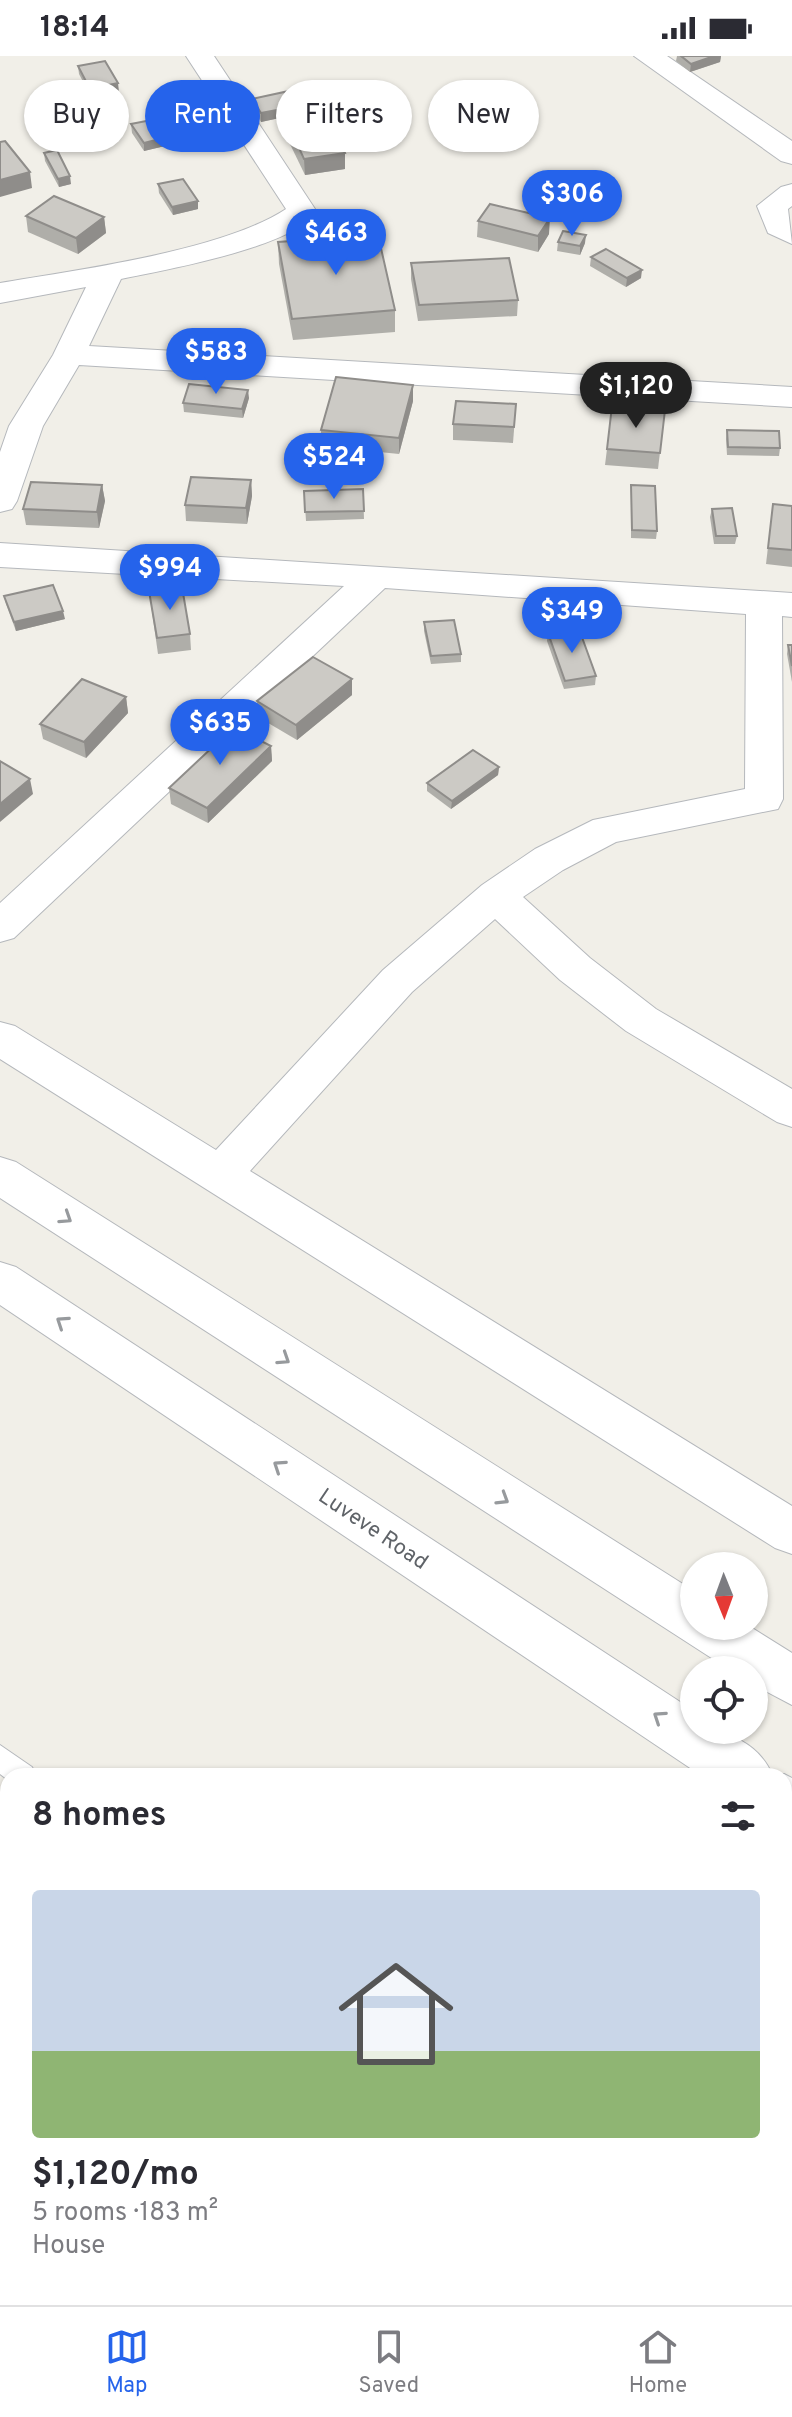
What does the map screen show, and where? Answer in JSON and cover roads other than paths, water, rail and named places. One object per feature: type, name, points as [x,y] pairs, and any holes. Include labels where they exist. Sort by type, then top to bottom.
[{"type":"street","points":[[0,293],[108,274],[234,241],[295,220],[302,212],[200,56]]},
{"type":"street","points":[[652,57],[792,155]]},
{"type":"street","points":[[792,193],[772,206],[779,226],[792,235]]},
{"type":"street","points":[[0,501],[26,426],[69,355],[108,274]]},
{"type":"street","points":[[69,355],[792,397]]},
{"type":"street","points":[[0,555],[377,576],[778,604],[764,799],[607,830],[496,896],[349,1028],[222,1173]]},
{"type":"street","points":[[0,927],[377,576]]},
{"type":"street","points":[[496,896],[575,969],[641,1020],[792,1110]]},
{"type":"street","points":[[0,1038],[222,1173],[792,1532]]},
{"type":"street","points":[[0,1175],[680,1610]]},
{"type":"street","name":"Luveve Road","points":[[0,1281],[735,1768]]},
{"type":"street","points":[[726,1640],[792,1681]]}]
